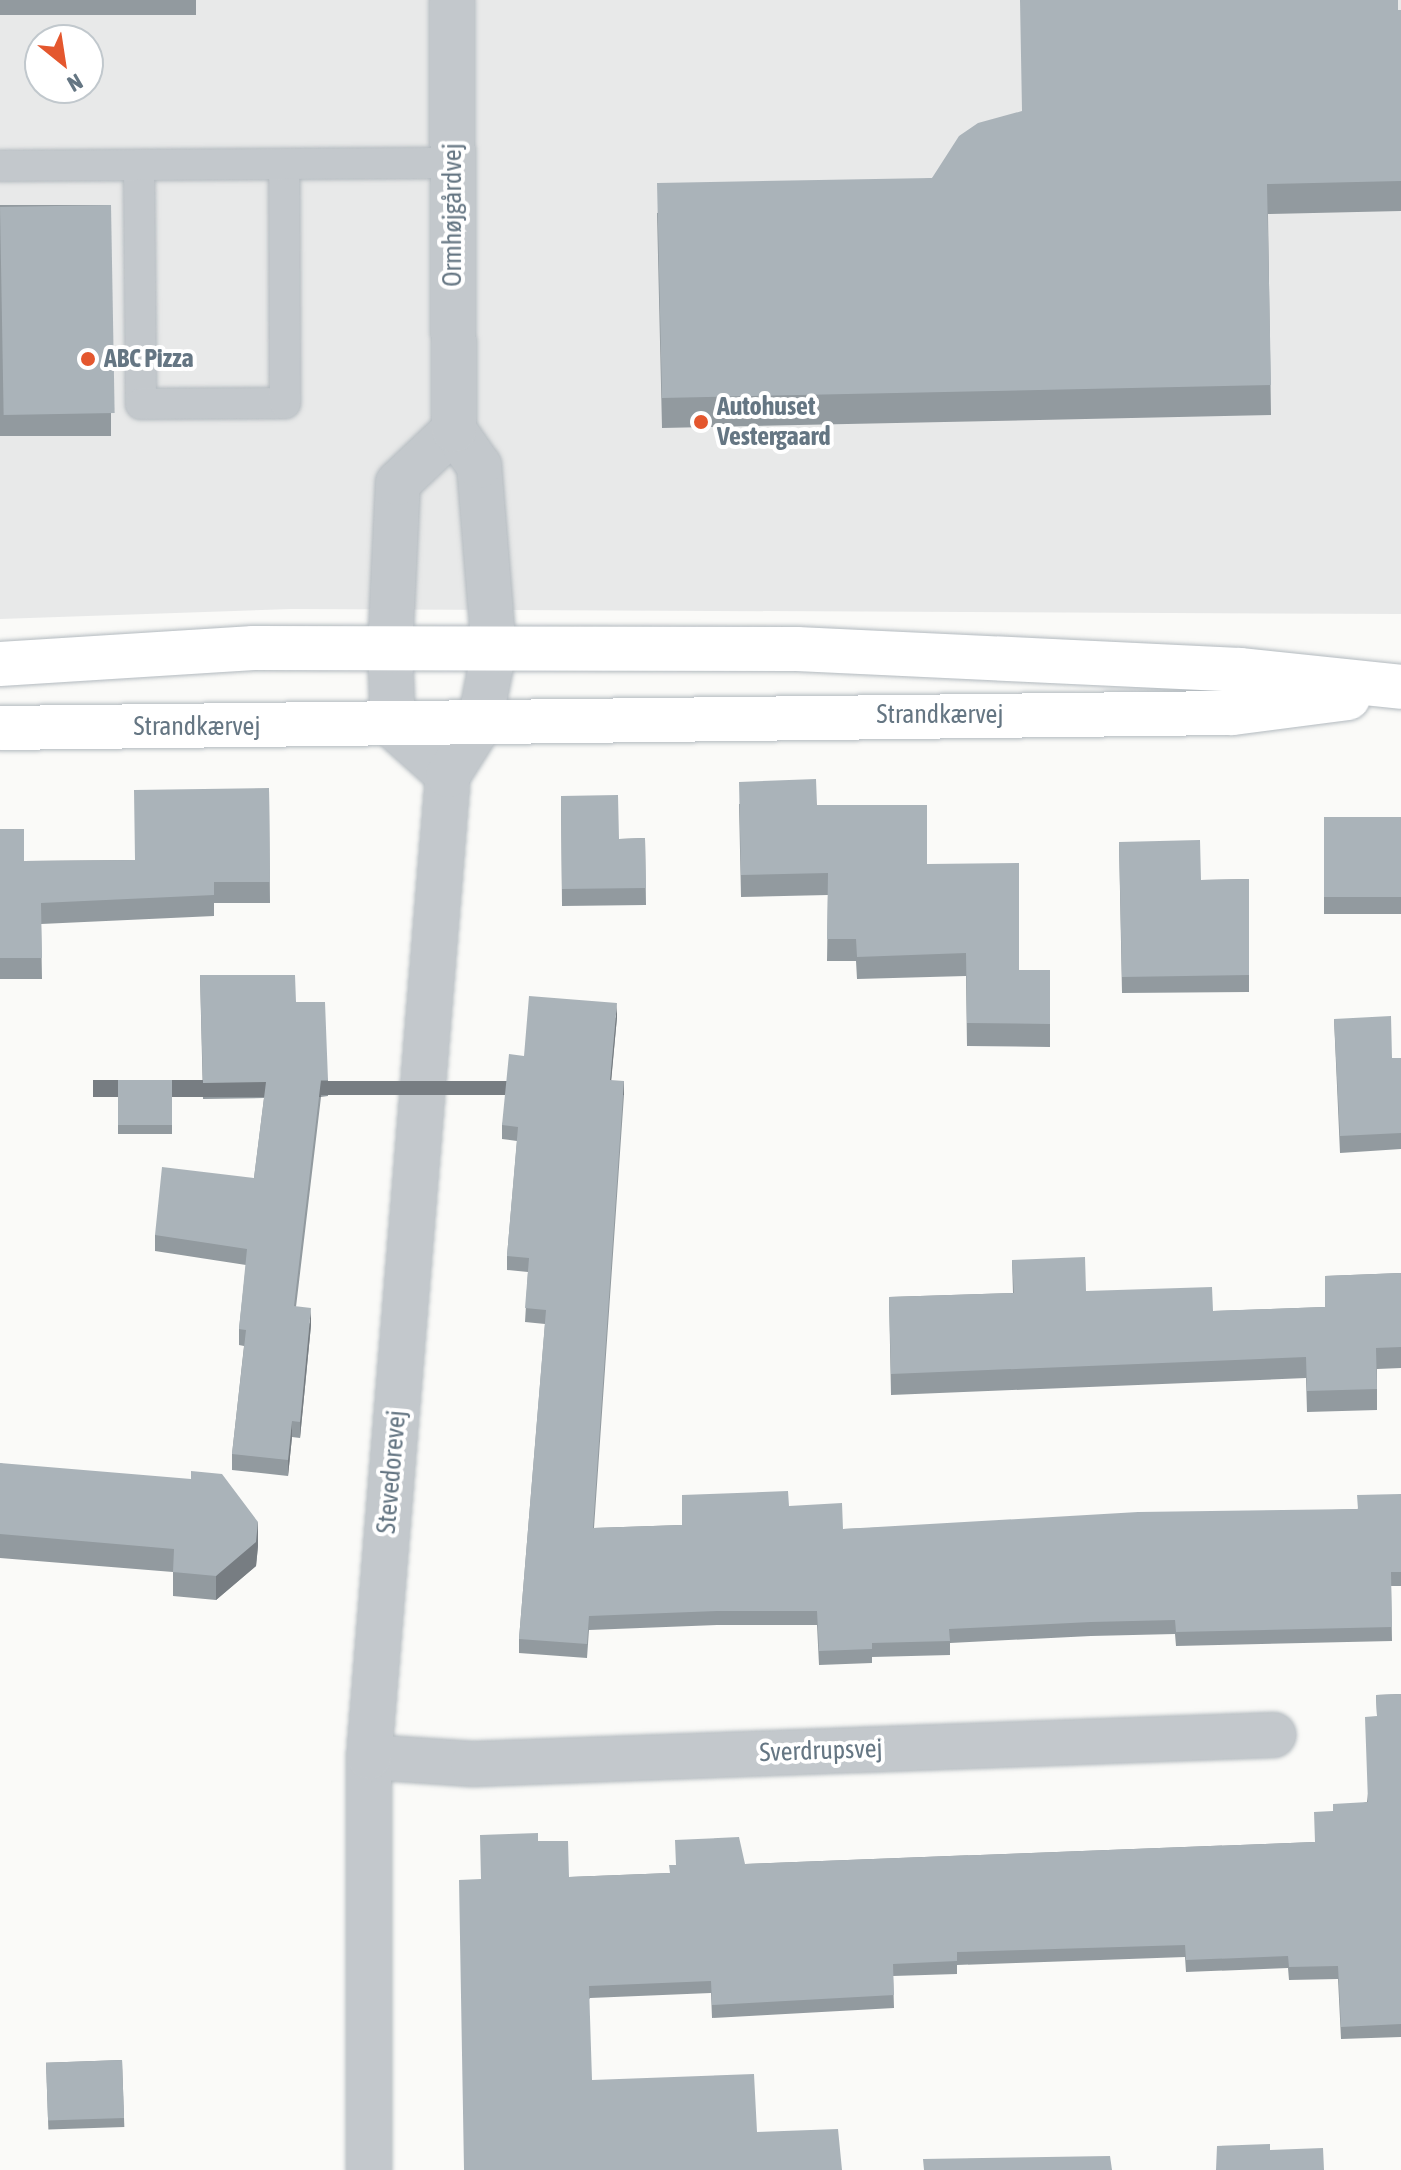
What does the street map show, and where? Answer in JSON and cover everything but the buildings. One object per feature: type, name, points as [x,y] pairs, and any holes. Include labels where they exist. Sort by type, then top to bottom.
[{"type":"main road","name":"Strandkærvej","points":[[0,664],[253,648],[390,651],[797,649],[1240,670],[1401,689]]},
{"type":"main road","name":"Strandkærvej","points":[[0,728],[479,726],[765,717],[1232,713],[1401,689]]},
{"type":"street","name":"Ormhøjgårdvej","points":[[452,0],[454,430]]},
{"type":"street","points":[[448,775],[393,726],[390,651],[398,483],[454,430],[479,466],[494,651],[479,726]]},
{"type":"street","name":"Stevedorevej","points":[[369,2170],[369,1757],[448,775],[479,726]]},
{"type":"street","name":"Sverdrupsvej","points":[[369,1757],[473,1764],[1273,1735]]},
{"type":"lane","points":[[0,166],[453,163]]},
{"type":"lane","points":[[139,165],[141,404],[285,403],[284,164]]},
{"type":"shaded area","points":[[0,0],[1401,0],[1401,614],[291,609],[0,619]]},
{"type":"place","name":"ABC Pizza","points":[[88,359]]},
{"type":"place","name":"Autohuset Vestergaard","points":[[701,422]]}]
